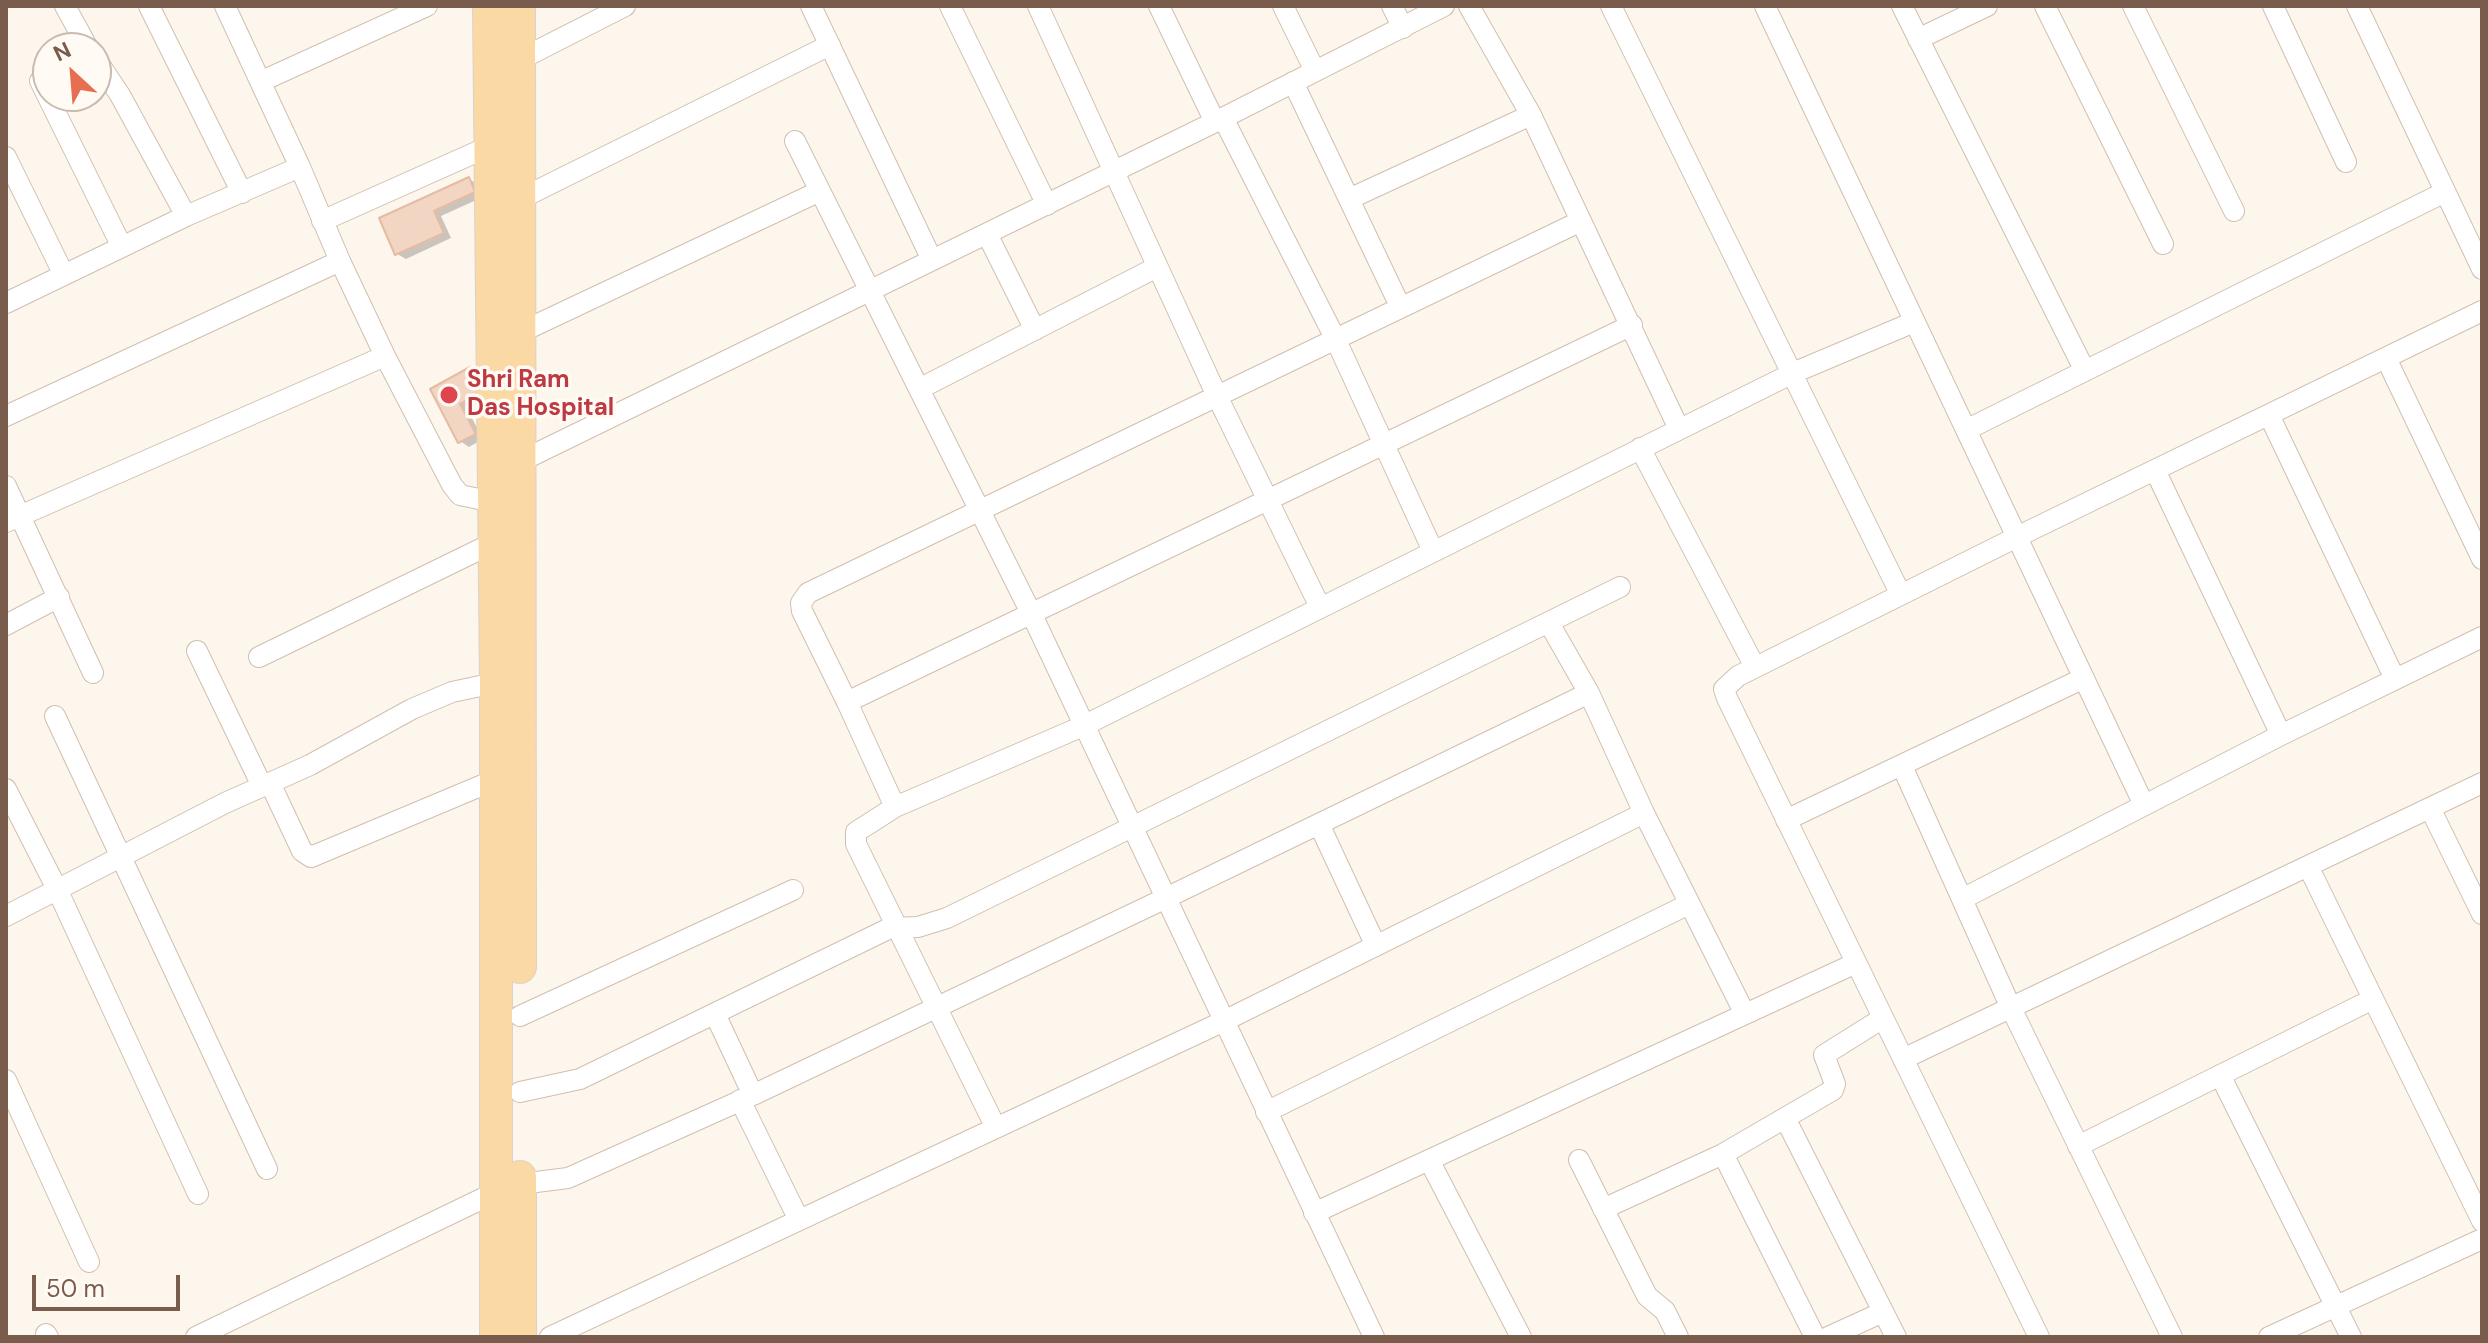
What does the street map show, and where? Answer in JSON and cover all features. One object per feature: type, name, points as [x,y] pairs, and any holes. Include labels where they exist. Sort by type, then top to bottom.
[{"type":"main road","points":[[489,6],[493,543],[508,680],[520,1016],[520,1092],[496,1337]]},
{"type":"main road","points":[[519,6],[519,462],[508,680],[497,779],[509,1187],[520,1337]]},
{"type":"street","points":[[65,6],[79,32]]},
{"type":"street","points":[[149,6],[242,193]]},
{"type":"street","points":[[225,6],[262,81],[385,356],[455,490],[462,495],[493,502]]},
{"type":"street","points":[[262,81],[427,6]]},
{"type":"street","points":[[519,60],[625,6]]},
{"type":"street","points":[[811,6],[932,260]]},
{"type":"street","points":[[950,6],[1047,205]]},
{"type":"street","points":[[1038,6],[1217,396],[1320,607]]},
{"type":"street","points":[[1159,6],[1335,338],[1433,551]]},
{"type":"street","points":[[1283,6],[1315,71]]},
{"type":"street","points":[[1392,6],[1403,28]]},
{"type":"street","points":[[519,462],[1047,205],[1444,6]]},
{"type":"street","points":[[1469,6],[1531,115],[1679,429]]},
{"type":"street","points":[[1611,6],[1901,595]]},
{"type":"street","points":[[1765,6],[2144,805]]},
{"type":"street","points":[[1902,6],[2085,371]]},
{"type":"street","points":[[1918,39],[1987,6]]},
{"type":"street","points":[[2045,6],[2163,244]]},
{"type":"street","points":[[2133,6],[2234,211]]},
{"type":"street","points":[[2273,6],[2346,162]]},
{"type":"street","points":[[2357,6],[2482,269]]},
{"type":"street","points":[[518,200],[830,45]]},
{"type":"street","points":[[1293,82],[1400,306]]},
{"type":"street","points":[[112,83],[186,216]]},
{"type":"street","points":[[55,112],[122,247]]},
{"type":"street","points":[[1349,199],[1531,115]]},
{"type":"street","points":[[795,141],[1032,615],[1222,1022],[1374,1337]]},
{"type":"street","points":[[322,221],[490,146]]},
{"type":"street","points":[[6,157],[64,275]]},
{"type":"street","points":[[6,303],[186,216],[300,167]]},
{"type":"street","points":[[519,333],[820,191]]},
{"type":"street","points":[[1966,430],[2445,192]]},
{"type":"street","points":[[895,807],[802,611],[801,603],[805,595],[823,583],[979,512],[1581,221]]},
{"type":"street","points":[[987,234],[1035,330]]},
{"type":"street","points":[[6,416],[340,261]]},
{"type":"street","points":[[919,389],[1157,267]]},
{"type":"street","points":[[2039,1337],[1724,689],[1755,667],[2482,311]]},
{"type":"street","points":[[996,1128],[895,927],[855,838],[856,832],[895,807],[1083,726],[1793,373],[1914,322]]},
{"type":"street","points":[[847,702],[1632,325]]},
{"type":"street","points":[[13,519],[385,356]]},
{"type":"street","points":[[2386,358],[2482,559]]},
{"type":"street","points":[[2269,415],[2395,679]]},
{"type":"street","points":[[1640,448],[1755,667]]},
{"type":"street","points":[[2155,470],[2281,735]]},
{"type":"street","points":[[6,486],[13,519],[59,597],[93,673]]},
{"type":"street","points":[[259,657],[493,543]]},
{"type":"street","points":[[520,1092],[580,1079],[895,927],[918,927],[947,918],[1620,587]]},
{"type":"street","points":[[6,625],[59,597]]},
{"type":"street","points":[[1549,623],[1589,693],[1644,813],[1745,1014]]},
{"type":"street","points":[[1962,899],[2281,735],[2482,637]]},
{"type":"street","points":[[197,651],[302,851],[311,857],[497,779]]},
{"type":"street","points":[[1786,820],[2084,678]]},
{"type":"street","points":[[6,916],[266,784],[310,765],[412,709],[452,692],[508,680]]},
{"type":"street","points":[[196,1337],[509,1187],[568,1178],[746,1097],[1589,693]]},
{"type":"street","points":[[55,716],[267,1169]]},
{"type":"street","points":[[1902,766],[2011,1008],[2172,1337]]},
{"type":"street","points":[[1903,1059],[2482,783]]},
{"type":"street","points":[[6,789],[57,889],[198,1194]]},
{"type":"street","points":[[2430,808],[2482,914]]},
{"type":"street","points":[[550,1337],[1222,1022],[1644,813]]},
{"type":"street","points":[[1319,824],[1376,946]]},
{"type":"street","points":[[2308,866],[2482,1221]]},
{"type":"street","points":[[520,1016],[793,890]]},
{"type":"street","points":[[1266,1112],[1689,904]]},
{"type":"street","points":[[1314,1213],[1856,963]]},
{"type":"street","points":[[2078,1146],[2373,999]]},
{"type":"street","points":[[715,1014],[746,1097],[799,1220]]},
{"type":"street","points":[[1603,1209],[1723,1154],[1834,1089],[1823,1059],[1825,1053],[1883,1018]]},
{"type":"street","points":[[2220,1075],[2351,1337]]},
{"type":"street","points":[[6,1080],[89,1262]]},
{"type":"street","points":[[1785,1118],[1896,1337]]},
{"type":"street","points":[[1723,1154],[1815,1337]]},
{"type":"street","points":[[1429,1160],[1521,1337]]},
{"type":"street","points":[[1579,1160],[1647,1296],[1665,1311],[1678,1337]]},
{"type":"street","points":[[2269,1337],[2482,1239]]},
{"type":"street","points":[[1828,1337],[1883,1312]]},
{"type":"building","points":[[469,177],[475,192],[434,211],[444,233],[395,255],[379,218]]},
{"type":"building","points":[[470,367],[483,392],[460,404],[476,434],[458,443],[430,389]]},
{"type":"place","name":"Shri Ram Das Hospital","points":[[449,395]]}]
